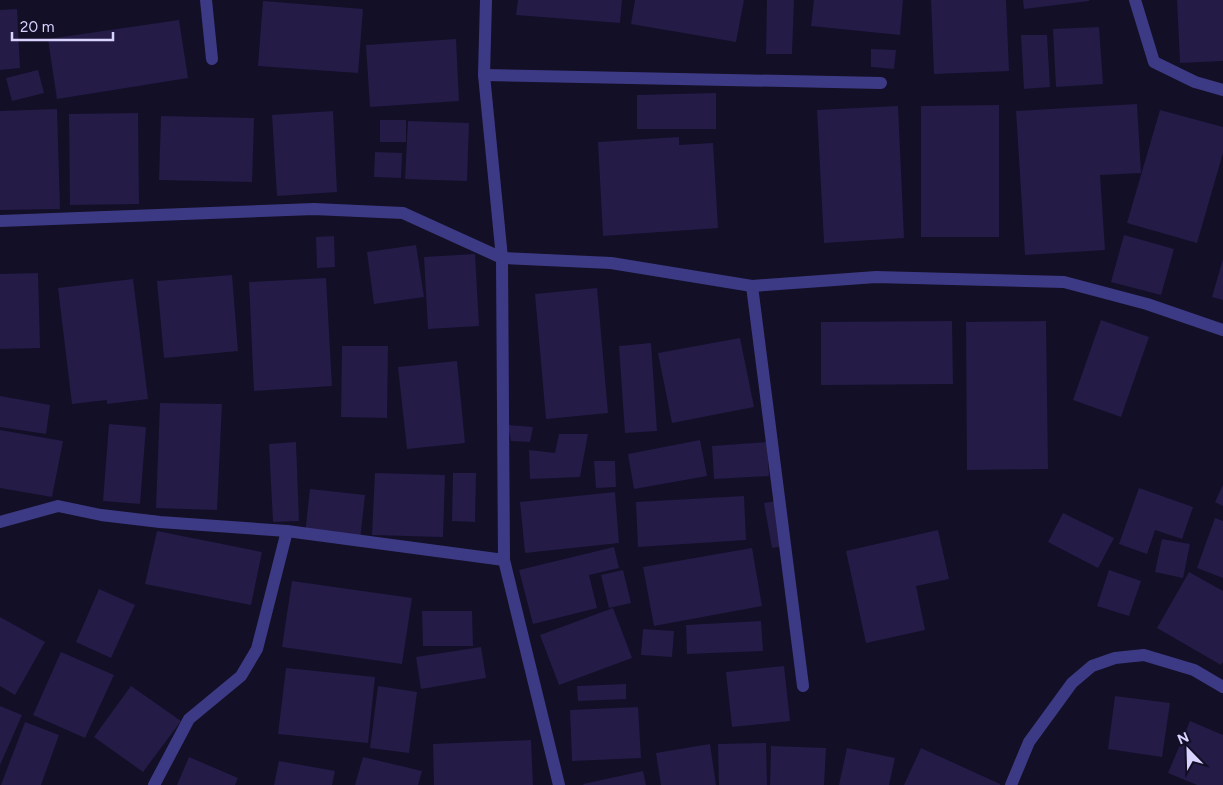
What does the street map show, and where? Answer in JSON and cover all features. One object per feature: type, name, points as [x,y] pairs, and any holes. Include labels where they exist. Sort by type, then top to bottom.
[{"type":"street","points":[[206,0],[212,59]]},
{"type":"street","points":[[486,0],[484,75],[502,258],[504,560],[558,785]]},
{"type":"street","points":[[1135,0],[1154,62],[1195,82],[1223,90]]},
{"type":"street","points":[[484,75],[881,83]]},
{"type":"street","points":[[0,221],[314,209],[403,213],[502,258],[611,263],[752,286],[876,277],[1064,282],[1147,304],[1223,330]]},
{"type":"street","points":[[752,286],[803,686]]},
{"type":"street","points":[[0,522],[58,506],[101,515],[160,522],[287,532],[504,560]]},
{"type":"street","points":[[154,785],[189,719],[241,676],[257,649],[287,532]]},
{"type":"street","points":[[1011,785],[1029,742],[1072,684],[1092,666],[1115,658],[1144,655],[1194,670],[1223,687]]},
{"type":"building","points":[[518,0],[622,0],[620,23],[516,15]]},
{"type":"building","points":[[635,0],[744,0],[736,42],[631,24]]},
{"type":"building","points":[[767,0],[794,0],[792,54],[766,54]]},
{"type":"building","points":[[814,0],[903,0],[900,35],[811,26]]},
{"type":"building","points":[[931,0],[1006,0],[1009,71],[934,74]]},
{"type":"building","points":[[1023,0],[1089,0],[1089,1],[1024,9]]},
{"type":"building","points":[[1177,0],[1223,0],[1223,61],[1180,63]]},
{"type":"building","points":[[263,1],[363,9],[358,73],[258,66]]},
{"type":"building","points":[[17,9],[20,68],[0,70],[0,10]]},
{"type":"building","points":[[179,20],[188,78],[57,99],[48,39]]},
{"type":"building","points":[[1099,27],[1103,84],[1056,87],[1053,29]]},
{"type":"building","points":[[1021,35],[1047,35],[1050,87],[1024,89]]},
{"type":"building","points":[[456,39],[459,101],[370,107],[366,45]]},
{"type":"building","points":[[871,49],[896,50],[894,69],[871,67]]},
{"type":"building","points":[[38,70],[44,93],[12,101],[6,78]]},
{"type":"building","points":[[716,93],[716,129],[637,129],[637,95]]},
{"type":"building","points":[[1137,104],[1141,173],[1100,175],[1105,250],[1025,255],[1016,111]]},
{"type":"building","points":[[999,105],[999,237],[921,237],[921,106]]},
{"type":"building","points":[[898,106],[904,238],[824,243],[817,110]]},
{"type":"building","points":[[57,109],[60,209],[0,210],[0,111]]},
{"type":"building","points":[[1160,110],[1223,127],[1223,153],[1197,243],[1127,223]]},
{"type":"building","points":[[333,111],[337,192],[277,196],[272,115]]},
{"type":"building","points":[[138,113],[139,204],[70,205],[69,114]]},
{"type":"building","points":[[161,116],[254,118],[252,182],[159,180]]},
{"type":"building","points":[[380,120],[406,120],[406,142],[380,142]]},
{"type":"building","points":[[408,121],[469,123],[467,181],[405,179]]},
{"type":"building","points":[[679,137],[679,145],[713,143],[718,228],[603,236],[598,142]]},
{"type":"building","points":[[375,152],[402,153],[401,178],[374,177]]},
{"type":"building","points":[[1124,235],[1174,249],[1161,295],[1111,282]]},
{"type":"building","points":[[334,236],[335,267],[317,268],[316,237]]},
{"type":"building","points":[[416,245],[424,297],[374,304],[367,252]]},
{"type":"building","points":[[475,254],[479,326],[428,329],[424,257]]},
{"type":"building","points":[[1223,259],[1223,300],[1212,297]]},
{"type":"building","points":[[38,273],[40,348],[0,349],[0,274]]},
{"type":"building","points":[[232,275],[238,351],[164,358],[157,281]]},
{"type":"building","points":[[326,278],[332,386],[254,391],[249,282]]},
{"type":"building","points":[[133,279],[148,399],[107,404],[107,400],[72,404],[58,288]]},
{"type":"building","points":[[597,288],[608,413],[546,419],[535,294]]},
{"type":"building","points":[[1101,320],[1149,337],[1121,417],[1073,400]]},
{"type":"building","points":[[952,321],[953,384],[821,385],[821,322]]},
{"type":"building","points":[[1046,321],[1048,469],[967,470],[966,322]]},
{"type":"building","points":[[740,338],[754,407],[672,423],[658,353]]},
{"type":"building","points":[[651,343],[657,431],[625,433],[619,346]]},
{"type":"building","points":[[342,346],[388,346],[387,418],[341,417]]},
{"type":"building","points":[[457,361],[465,443],[407,449],[398,367]]},
{"type":"building","points":[[0,396],[50,405],[46,434],[0,427]]},
{"type":"building","points":[[160,403],[222,404],[217,510],[156,508]]},
{"type":"building","points":[[109,424],[146,427],[140,504],[103,501]]},
{"type":"building","points":[[508,425],[533,427],[530,442],[511,441]]},
{"type":"building","points":[[0,430],[63,441],[52,497],[0,488]]},
{"type":"building","points":[[559,434],[588,434],[580,477],[530,479],[529,450],[555,453]]},
{"type":"building","points":[[700,440],[707,476],[634,489],[628,454]]},
{"type":"building","points":[[296,442],[299,521],[273,522],[269,444]]},
{"type":"building","points":[[767,442],[769,476],[714,479],[712,446]]},
{"type":"building","points":[[594,461],[615,461],[616,487],[596,488]]},
{"type":"building","points":[[375,473],[445,475],[443,537],[372,535]]},
{"type":"building","points":[[453,473],[476,473],[475,522],[452,521]]},
{"type":"building","points":[[1223,485],[1223,506],[1215,502]]},
{"type":"building","points":[[1139,488],[1193,507],[1182,539],[1155,530],[1147,554],[1119,544]]},
{"type":"building","points":[[310,489],[365,495],[360,540],[305,534]]},
{"type":"building","points":[[615,492],[619,543],[525,553],[520,502]]},
{"type":"building","points":[[744,496],[746,540],[638,547],[636,502]]},
{"type":"building","points":[[777,501],[785,546],[772,548],[764,503]]},
{"type":"building","points":[[1063,513],[1114,538],[1098,568],[1048,542]]},
{"type":"building","points":[[1215,518],[1223,521],[1223,578],[1197,568]]},
{"type":"building","points":[[938,530],[949,579],[916,586],[925,630],[866,643],[846,551]]},
{"type":"building","points":[[157,531],[262,552],[251,605],[145,584]]},
{"type":"building","points":[[1162,539],[1190,544],[1183,578],[1155,572]]},
{"type":"building","points":[[614,547],[619,568],[589,575],[597,608],[533,624],[519,570]]},
{"type":"building","points":[[752,548],[762,606],[654,626],[643,567]]},
{"type":"building","points":[[623,570],[631,603],[609,608],[601,575]]},
{"type":"building","points":[[1109,570],[1141,581],[1129,616],[1097,606]]},
{"type":"building","points":[[1189,572],[1223,591],[1223,662],[1221,665],[1157,628]]},
{"type":"building","points":[[292,581],[412,598],[402,664],[282,647]]},
{"type":"building","points":[[99,589],[135,605],[111,658],[76,642]]},
{"type":"building","points":[[613,608],[632,658],[559,685],[540,635]]},
{"type":"building","points":[[422,611],[472,611],[473,646],[423,646]]},
{"type":"building","points":[[0,617],[45,642],[15,695],[0,686]]},
{"type":"building","points":[[761,621],[763,651],[687,654],[686,625]]},
{"type":"building","points":[[643,629],[674,631],[672,657],[641,655]]},
{"type":"building","points":[[481,647],[486,678],[421,689],[416,657]]},
{"type":"building","points":[[61,652],[114,675],[85,738],[33,715]]},
{"type":"building","points":[[784,666],[790,721],[732,727],[726,672]]},
{"type":"building","points":[[286,668],[375,677],[368,743],[278,734]]},
{"type":"building","points":[[626,684],[626,699],[578,701],[577,686]]},
{"type":"building","points":[[131,686],[181,721],[143,772],[94,737]]},
{"type":"building","points":[[378,686],[417,692],[409,753],[370,748]]},
{"type":"building","points":[[1115,696],[1170,703],[1162,757],[1108,749]]},
{"type":"building","points":[[0,706],[22,715],[0,765]]},
{"type":"building","points":[[638,707],[641,758],[572,761],[570,710]]},
{"type":"building","points":[[1190,721],[1223,735],[1223,785],[1197,785],[1168,773]]},
{"type":"building","points":[[25,722],[59,735],[41,785],[1,785]]},
{"type":"building","points":[[531,740],[533,785],[434,785],[433,744]]},
{"type":"building","points":[[766,743],[767,785],[719,785],[718,744]]},
{"type":"building","points":[[710,744],[716,785],[661,785],[656,753]]},
{"type":"building","points":[[771,746],[826,748],[824,785],[770,785]]},
{"type":"building","points":[[847,748],[895,758],[889,785],[839,785]]},
{"type":"building","points":[[921,748],[1000,784],[1000,785],[904,785]]},
{"type":"building","points":[[189,757],[238,778],[235,785],[177,785]]},
{"type":"building","points":[[363,757],[422,771],[418,785],[355,785]]},
{"type":"building","points":[[279,761],[335,771],[332,785],[274,785]]},
{"type":"building","points":[[643,771],[646,785],[583,784]]}]
